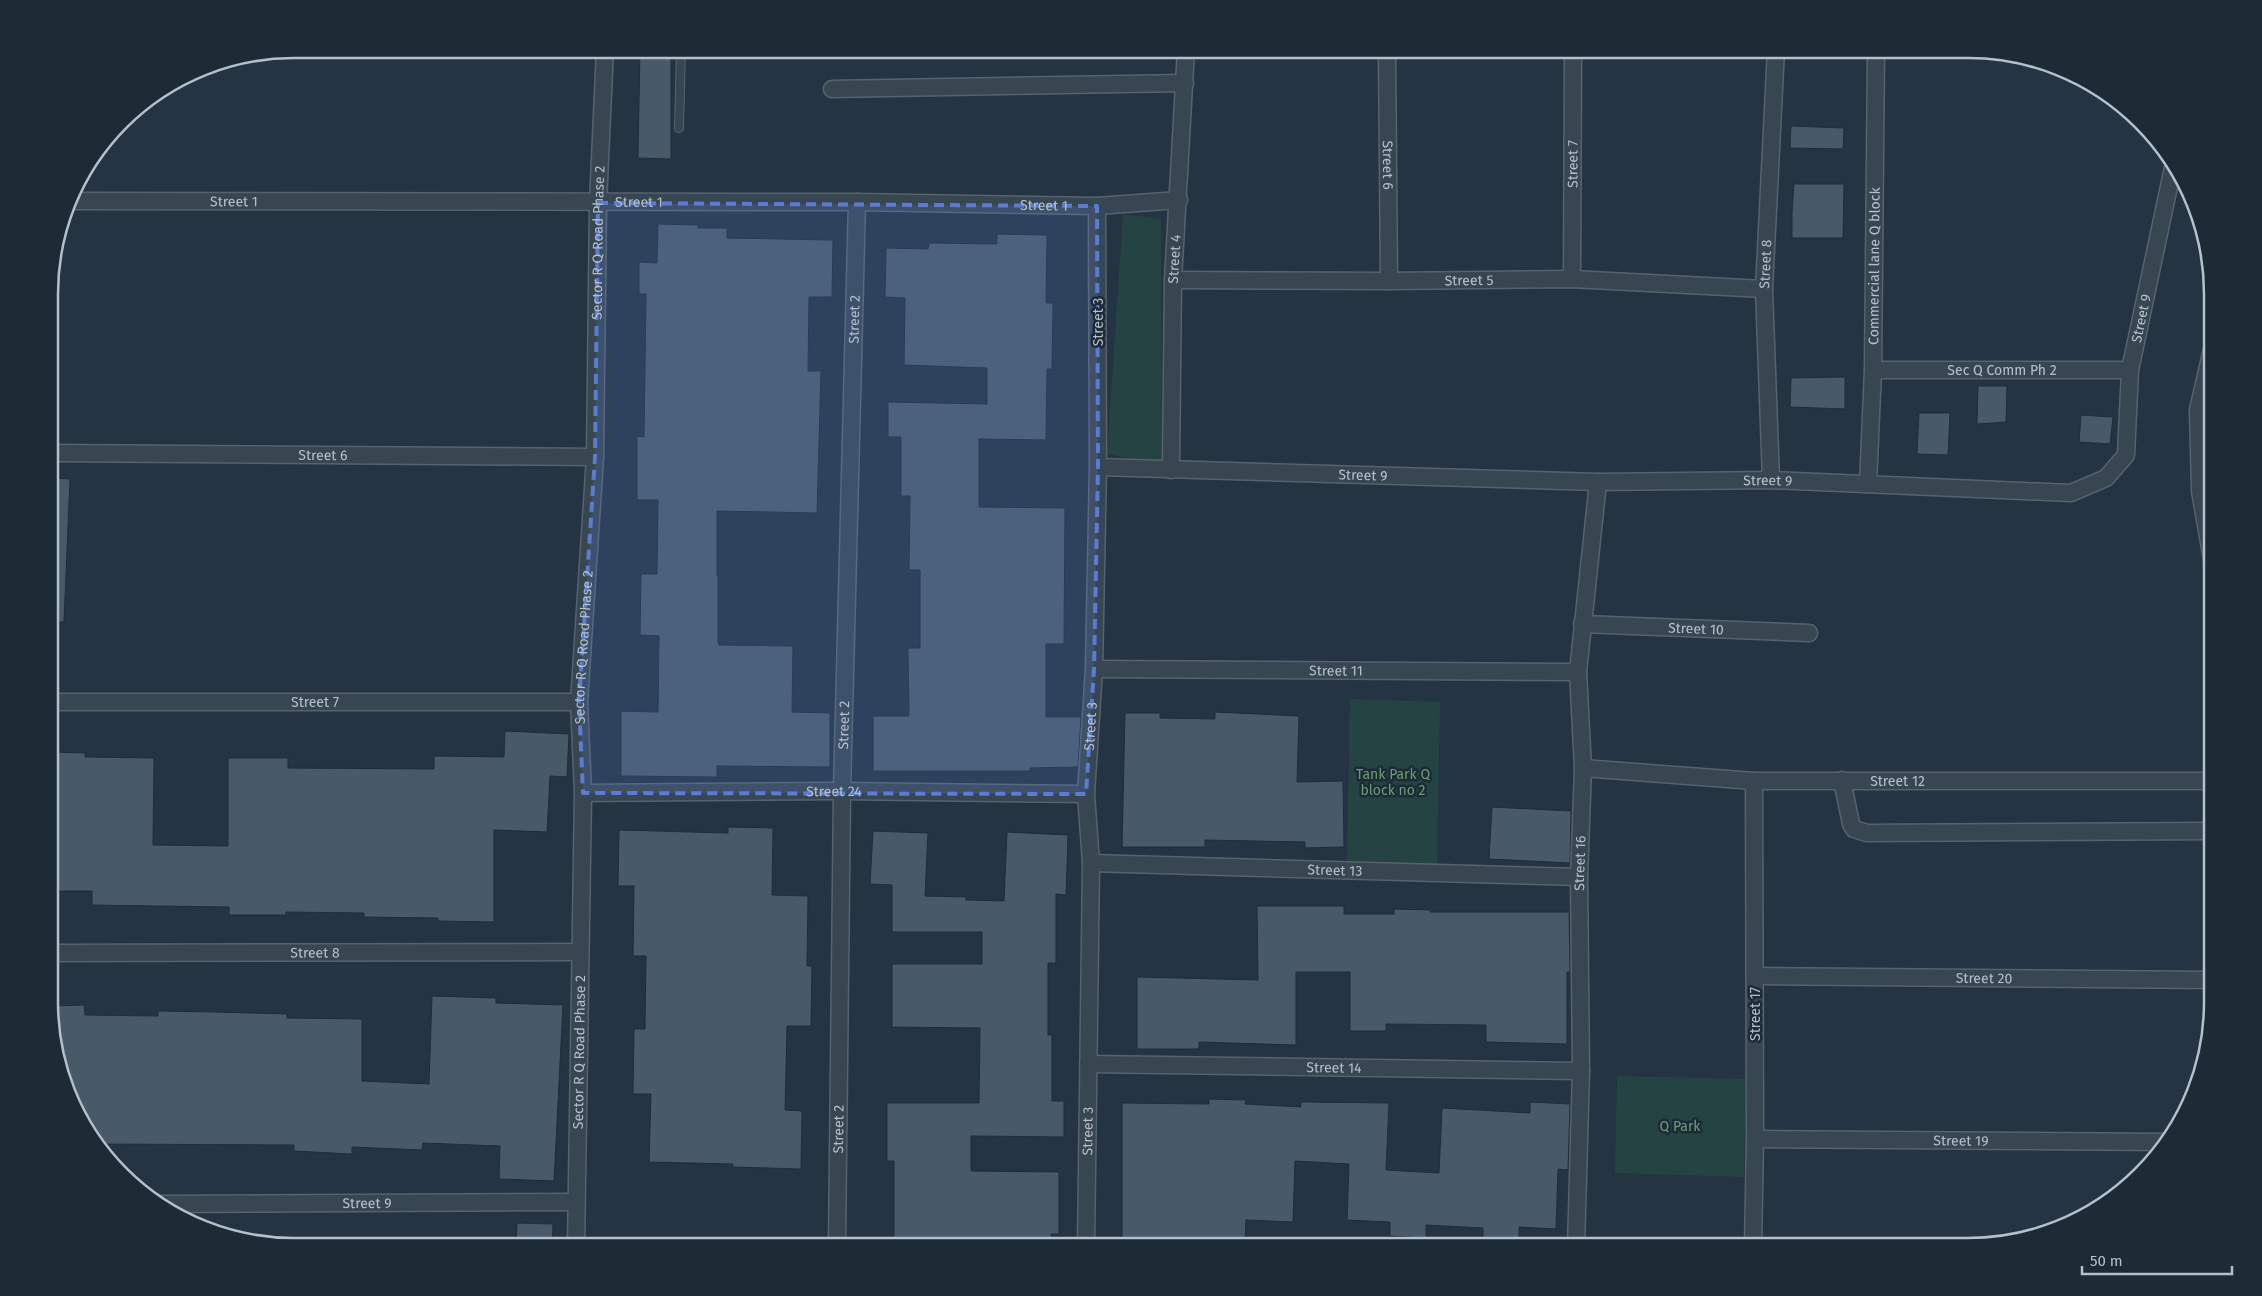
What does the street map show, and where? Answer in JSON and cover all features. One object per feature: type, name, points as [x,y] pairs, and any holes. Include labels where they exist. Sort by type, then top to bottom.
[{"type":"street","name":"Sector R Q Road Phase 2","points":[[576,1238],[583,794],[579,702],[595,457],[598,203],[605,58]]},
{"type":"street","name":"Street 4","points":[[1171,470],[1173,280],[1186,58]]},
{"type":"street","name":"Street 6","points":[[1387,58],[1389,282]]},
{"type":"street","name":"Street 7","points":[[1572,279],[1573,58]]},
{"type":"street","name":"Street 8","points":[[1771,480],[1764,289],[1776,58]]},
{"type":"street","name":"Commercial lane Q block","points":[[1868,484],[1872,370],[1876,58]]},
{"type":"street","points":[[832,89],[1185,83]]},
{"type":"street","name":"Street 9","points":[[1098,467],[1598,482],[1771,480],[2071,493],[2106,478],[2126,454],[2130,370],[2172,174]]},
{"type":"street","name":"Street 1","points":[[76,201],[857,202],[1097,206],[1179,200]]},
{"type":"street","name":"Street 2","points":[[837,1238],[842,792],[857,202]]},
{"type":"street","name":"Street 3","points":[[1086,1238],[1091,863],[1086,794],[1094,669],[1098,467],[1097,206]]},
{"type":"street","name":"Street 5","points":[[1173,280],[1389,282],[1572,279],[1764,289]]},
{"type":"street","name":"Sec Q Comm Ph 2","points":[[1872,370],[2130,370]]},
{"type":"street","points":[[2204,426],[2200,491],[2204,510]]},
{"type":"street","name":"Street 6","points":[[58,453],[595,457]]},
{"type":"street","name":"Street 16","points":[[1576,1238],[1581,1071],[1580,877],[1583,768],[1578,672],[1598,482]]},
{"type":"street","name":"Street 10","points":[[1582,624],[1809,633]]},
{"type":"street","name":"Street 11","points":[[1094,669],[1578,672]]},
{"type":"street","name":"Street 7","points":[[58,702],[579,702]]},
{"type":"street","name":"Street 12","points":[[1583,768],[1754,781],[2204,781]]},
{"type":"street","points":[[1842,780],[1851,824],[1854,828],[1867,833],[2204,831]]},
{"type":"street","name":"Street 17","points":[[1753,1238],[1755,1139],[1754,781]]},
{"type":"street","name":"Street 24","points":[[583,794],[842,792],[1086,794]]},
{"type":"street","name":"Street 13","points":[[1091,863],[1580,877]]},
{"type":"street","name":"Street 8","points":[[58,953],[580,952]]},
{"type":"street","name":"Street 20","points":[[1755,976],[2204,980]]},
{"type":"street","name":"Street 14","points":[[1088,1064],[1581,1071]]},
{"type":"street","name":"Street 19","points":[[1755,1139],[2159,1142]]},
{"type":"street","name":"Street 9","points":[[171,1204],[576,1202]]},
{"type":"lane","points":[[680,128],[681,58]]},
{"type":"highlighted area","points":[[598,203],[1097,206],[1098,467],[1094,669],[1086,794],[583,793],[579,702],[595,457]]},
{"type":"green space","points":[[1123,214],[1161,219],[1162,464],[1107,454]]},
{"type":"green space","name":"Tank Park Q block no 2","points":[[1350,699],[1440,702],[1437,864],[1347,862]]},
{"type":"green space","name":"Q Park","points":[[1617,1076],[1746,1079],[1744,1177],[1615,1173]]},
{"type":"building","points":[[640,58],[671,58],[671,159],[638,158]]},
{"type":"building","points":[[1791,126],[1844,128],[1843,149],[1790,148]]},
{"type":"building","points":[[1794,184],[1844,184],[1843,238],[1792,238]]},
{"type":"building","points":[[658,224],[698,225],[698,228],[727,228],[727,238],[833,240],[832,297],[809,297],[808,371],[821,371],[817,513],[717,511],[718,643],[719,645],[793,646],[792,712],[830,713],[830,767],[717,766],[717,777],[621,776],[621,711],[658,712],[659,636],[640,635],[641,574],[657,574],[658,500],[637,500],[637,436],[644,437],[646,294],[639,294],[639,262],[657,263]]},
{"type":"building","points":[[997,234],[1047,235],[1046,303],[1053,303],[1052,369],[1047,369],[1046,440],[979,439],[979,507],[1065,508],[1064,644],[1046,644],[1046,717],[1081,717],[1078,767],[1030,768],[1030,771],[873,771],[873,716],[909,716],[908,648],[920,648],[920,570],[909,570],[910,496],[901,496],[901,437],[888,437],[888,402],[987,404],[987,368],[904,365],[905,298],[885,297],[886,248],[928,249],[929,243],[997,244]]},
{"type":"building","points":[[1845,377],[1845,409],[1790,407],[1791,378]]},
{"type":"building","points":[[1978,386],[2007,386],[2006,422],[1977,424]]},
{"type":"building","points":[[1919,413],[1950,413],[1948,455],[1917,454]]},
{"type":"building","points":[[2081,415],[2113,417],[2110,444],[2079,442]]},
{"type":"building","points":[[58,478],[70,479],[64,622],[58,622]]},
{"type":"building","points":[[1215,712],[1299,716],[1297,782],[1343,781],[1344,847],[1305,848],[1305,842],[1205,840],[1205,847],[1122,847],[1125,713],[1160,713],[1160,718],[1215,719]]},
{"type":"building","points":[[505,731],[569,734],[567,777],[550,776],[547,832],[494,830],[494,922],[438,921],[438,918],[364,917],[364,913],[286,912],[286,915],[229,915],[229,907],[92,905],[92,891],[58,891],[58,752],[85,753],[85,757],[154,758],[153,845],[228,846],[228,758],[288,758],[288,768],[434,769],[434,756],[504,757]]},
{"type":"building","points":[[1492,807],[1571,811],[1570,863],[1489,859]]},
{"type":"building","points":[[728,827],[773,828],[772,895],[808,896],[807,966],[812,966],[811,1026],[787,1026],[785,1110],[802,1111],[801,1169],[733,1167],[733,1164],[649,1162],[651,1094],[633,1094],[634,1029],[645,1029],[646,956],[633,956],[634,886],[618,886],[619,830],[728,833]]},
{"type":"building","points":[[873,831],[928,833],[925,896],[966,897],[966,900],[1004,901],[1007,832],[1068,835],[1066,895],[1056,894],[1056,963],[1048,963],[1048,1035],[1052,1035],[1052,1101],[1064,1101],[1064,1137],[971,1136],[971,1171],[1059,1172],[1059,1234],[1051,1234],[1051,1238],[894,1238],[894,1161],[887,1161],[887,1103],[979,1103],[980,1028],[892,1027],[892,964],[982,964],[982,932],[892,932],[892,885],[870,884]]},
{"type":"building","points":[[1257,906],[1344,906],[1344,914],[1394,914],[1394,909],[1430,910],[1430,912],[1569,912],[1570,972],[1567,972],[1567,1044],[1486,1042],[1486,1025],[1386,1024],[1386,1031],[1350,1031],[1350,972],[1296,972],[1296,1045],[1199,1042],[1199,1049],[1137,1049],[1137,977],[1258,980]]},
{"type":"building","points":[[432,996],[496,998],[496,1003],[563,1005],[554,1181],[499,1179],[500,1146],[423,1143],[422,1150],[352,1147],[352,1154],[294,1151],[294,1145],[105,1144],[75,1093],[62,1048],[58,1006],[84,1005],[85,1015],[158,1016],[158,1011],[287,1014],[287,1018],[362,1019],[362,1081],[429,1084]]},
{"type":"building","points":[[1209,1099],[1246,1100],[1245,1104],[1301,1107],[1301,1102],[1389,1103],[1386,1170],[1439,1173],[1442,1108],[1530,1113],[1530,1102],[1570,1104],[1568,1170],[1558,1169],[1556,1229],[1519,1227],[1519,1238],[1483,1238],[1483,1228],[1426,1225],[1426,1238],[1390,1236],[1390,1222],[1347,1220],[1349,1164],[1295,1161],[1293,1222],[1246,1220],[1245,1238],[1122,1238],[1122,1103],[1209,1104]]},
{"type":"building","points":[[517,1223],[553,1224],[552,1238],[516,1238]]}]
